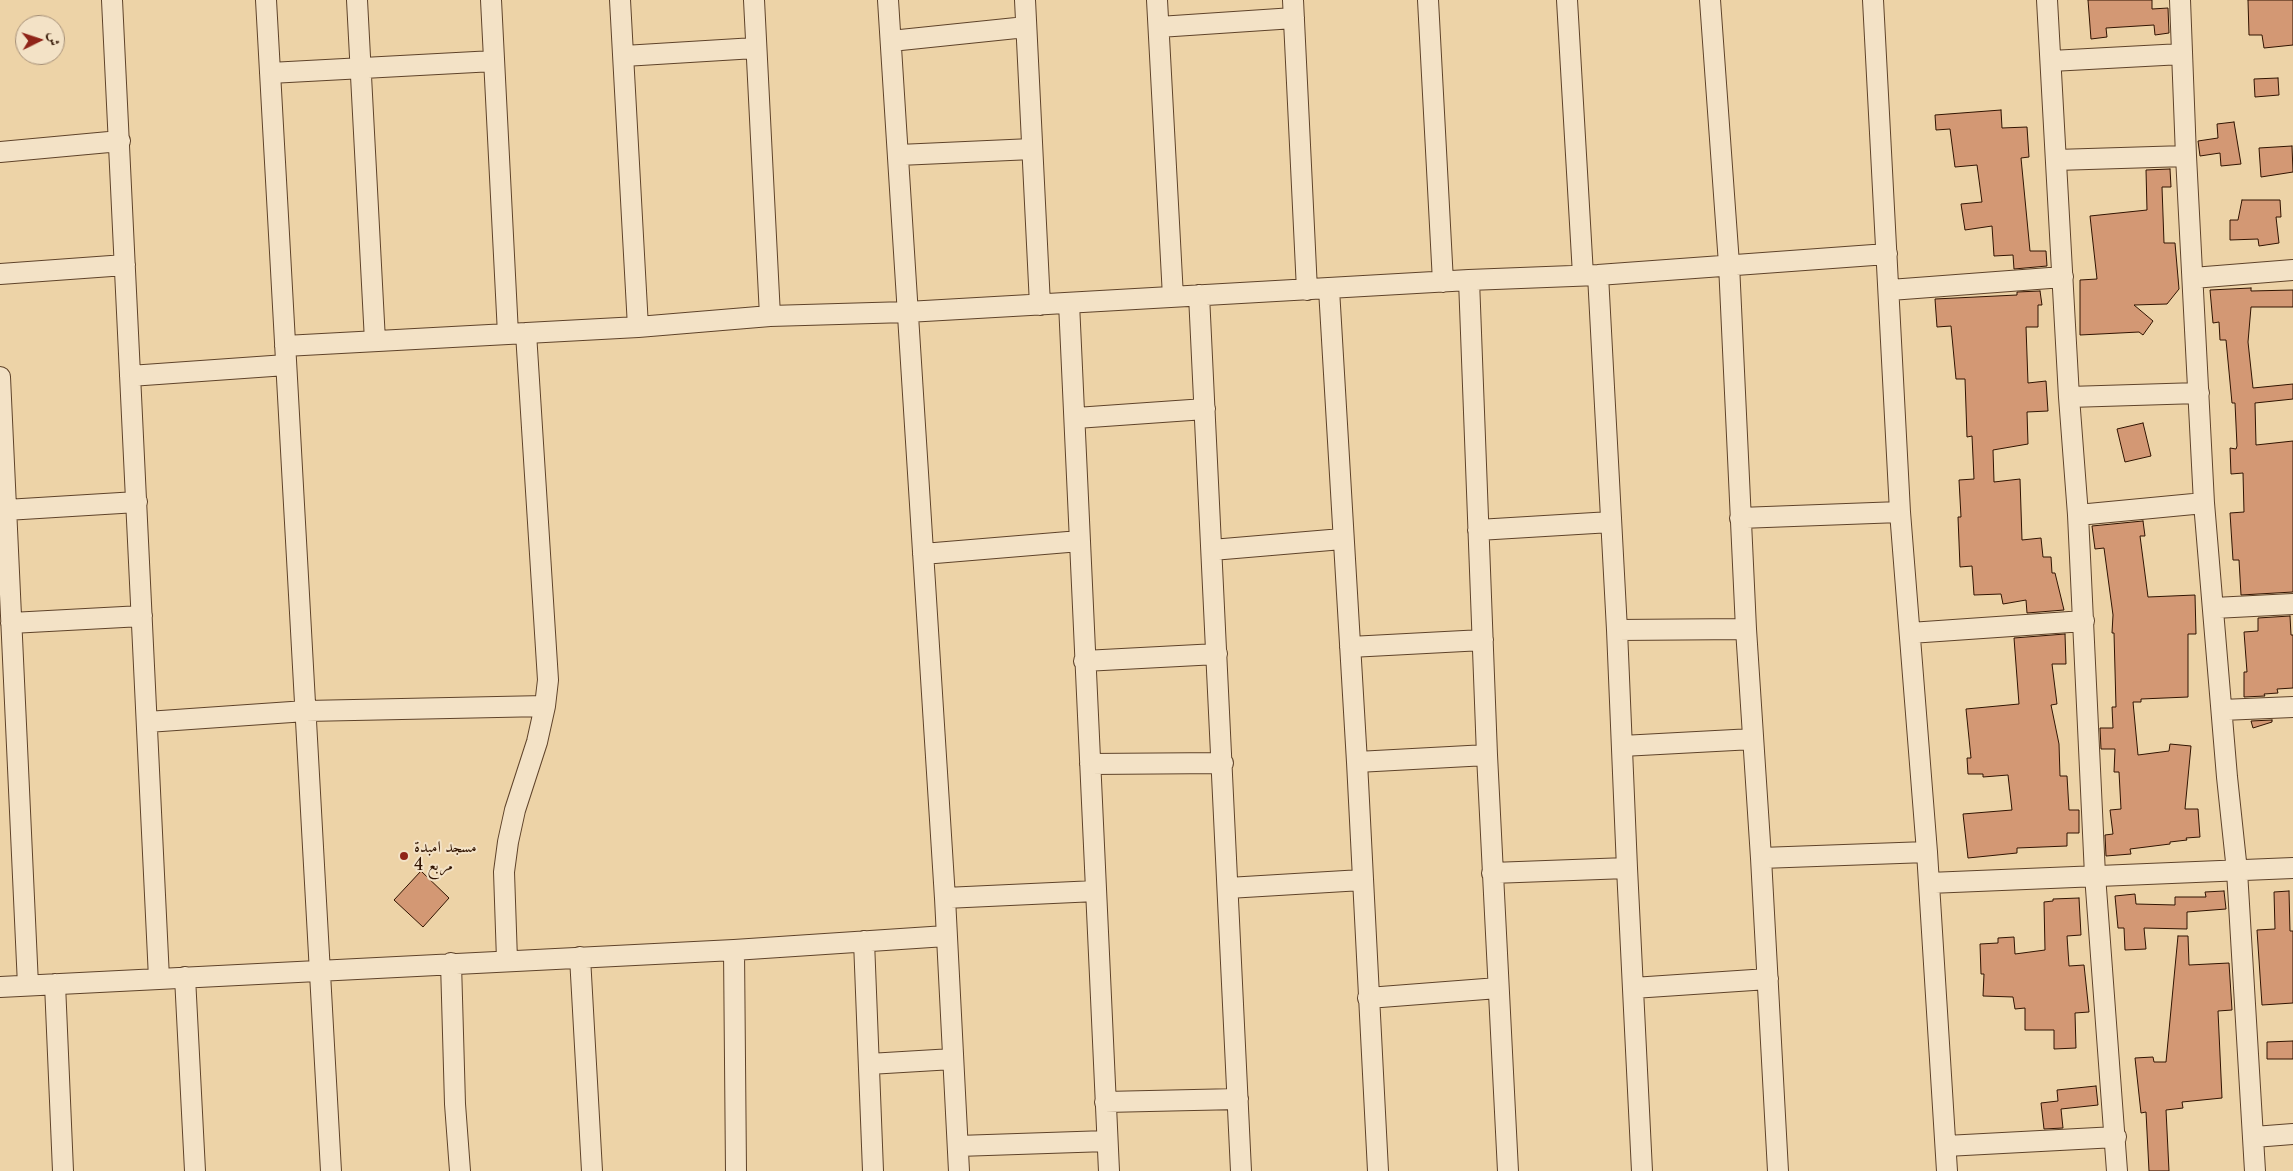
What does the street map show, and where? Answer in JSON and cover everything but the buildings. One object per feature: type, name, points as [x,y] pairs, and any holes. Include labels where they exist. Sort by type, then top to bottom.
[{"type":"street","points":[[112,0],[160,978]]},
{"type":"street","points":[[266,0],[331,1171]]},
{"type":"street","points":[[357,0],[376,341]]},
{"type":"street","points":[[490,0],[548,680],[545,706],[537,742],[515,810],[508,842],[504,872],[507,960]]},
{"type":"street","points":[[620,0],[638,327]]},
{"type":"street","points":[[754,0],[770,316]]},
{"type":"street","points":[[888,0],[945,898],[959,1171]]},
{"type":"street","points":[[1025,0],[1040,305]]},
{"type":"street","points":[[1158,0],[1173,297]]},
{"type":"street","points":[[1428,0],[1443,282]]},
{"type":"street","points":[[1567,0],[1611,522],[1626,868],[1642,1171]]},
{"type":"street","points":[[1710,0],[1729,264],[1740,518],[1778,1171]]},
{"type":"street","points":[[1873,0],[1890,290],[1900,512],[1927,852],[1947,1171]]},
{"type":"street","points":[[2047,0],[2084,621],[2095,874],[2118,1171]]},
{"type":"street","points":[[2180,0],[2204,503],[2237,871],[2255,1171]]},
{"type":"street","points":[[1159,26],[1294,9],[1307,290]]},
{"type":"street","points":[[891,41],[1026,27]]},
{"type":"street","points":[[624,56],[755,48]]},
{"type":"street","points":[[2051,62],[2182,54]]},
{"type":"street","points":[[270,73],[494,61]]},
{"type":"street","points":[[0,152],[120,142]]},
{"type":"street","points":[[899,155],[1032,148]]},
{"type":"street","points":[[2056,160],[2186,156]]},
{"type":"street","points":[[130,376],[286,356],[376,341],[638,327],[770,316],[907,312],[1469,280],[1591,275],[1887,254]]},
{"type":"street","points":[[0,274],[125,265]]},
{"type":"street","points":[[2193,278],[2293,270]]},
{"type":"street","points":[[1890,290],[2063,277]]},
{"type":"street","points":[[1469,280],[1492,873],[1508,1171]]},
{"type":"street","points":[[1329,289],[1342,539],[1357,762],[1378,1171]]},
{"type":"street","points":[[1198,296],[1212,550],[1241,1171]]},
{"type":"street","points":[[1069,303],[1076,418],[1084,661],[1109,1171]]},
{"type":"street","points":[[0,378],[11,623],[8,720],[28,986]]},
{"type":"street","points":[[2070,397],[2199,393]]},
{"type":"street","points":[[1076,418],[1204,408]]},
{"type":"street","points":[[6,510],[137,502]]},
{"type":"street","points":[[2078,515],[2204,503]]},
{"type":"street","points":[[1740,518],[1900,512]]},
{"type":"street","points":[[1478,530],[1611,522]]},
{"type":"street","points":[[1212,550],[1342,539]]},
{"type":"street","points":[[923,554],[1080,541]]},
{"type":"street","points":[[2214,608],[2293,604]]},
{"type":"street","points":[[11,623],[142,616]]},
{"type":"street","points":[[1910,633],[2084,621]]},
{"type":"street","points":[[1617,630],[1746,629]]},
{"type":"street","points":[[1350,647],[1483,640]]},
{"type":"street","points":[[1084,661],[1217,654]]},
{"type":"street","points":[[147,722],[306,711],[545,706]]},
{"type":"street","points":[[2222,710],[2293,707]]},
{"type":"street","points":[[1622,746],[1753,739]]},
{"type":"street","points":[[1357,762],[1487,755]]},
{"type":"street","points":[[1090,764],[1222,763]]},
{"type":"street","points":[[1761,858],[1927,852]]},
{"type":"street","points":[[1492,873],[1626,868]]},
{"type":"street","points":[[1929,883],[2095,874],[2293,868]]},
{"type":"street","points":[[1228,888],[1362,880]]},
{"type":"street","points":[[945,898],[1096,891]]},
{"type":"street","points":[[0,987],[734,950],[946,936]]},
{"type":"street","points":[[864,941],[872,1171]]},
{"type":"street","points":[[734,950],[736,1171]]},
{"type":"street","points":[[580,957],[592,1171]]},
{"type":"street","points":[[451,963],[455,1104],[460,1171]]},
{"type":"street","points":[[185,977],[195,1171]]},
{"type":"street","points":[[1633,988],[1768,979]]},
{"type":"street","points":[[55,984],[63,1171]]},
{"type":"street","points":[[1368,998],[1498,988]]},
{"type":"street","points":[[868,1064],[953,1059]]},
{"type":"street","points":[[1105,1102],[1238,1099]]},
{"type":"street","points":[[2254,1137],[2293,1134]]},
{"type":"street","points":[[1946,1146],[2116,1137]]},
{"type":"street","points":[[958,1146],[1108,1141]]},
{"type":"place","name":"مسجد امبدة مربع 4","points":[[404,856]]}]
